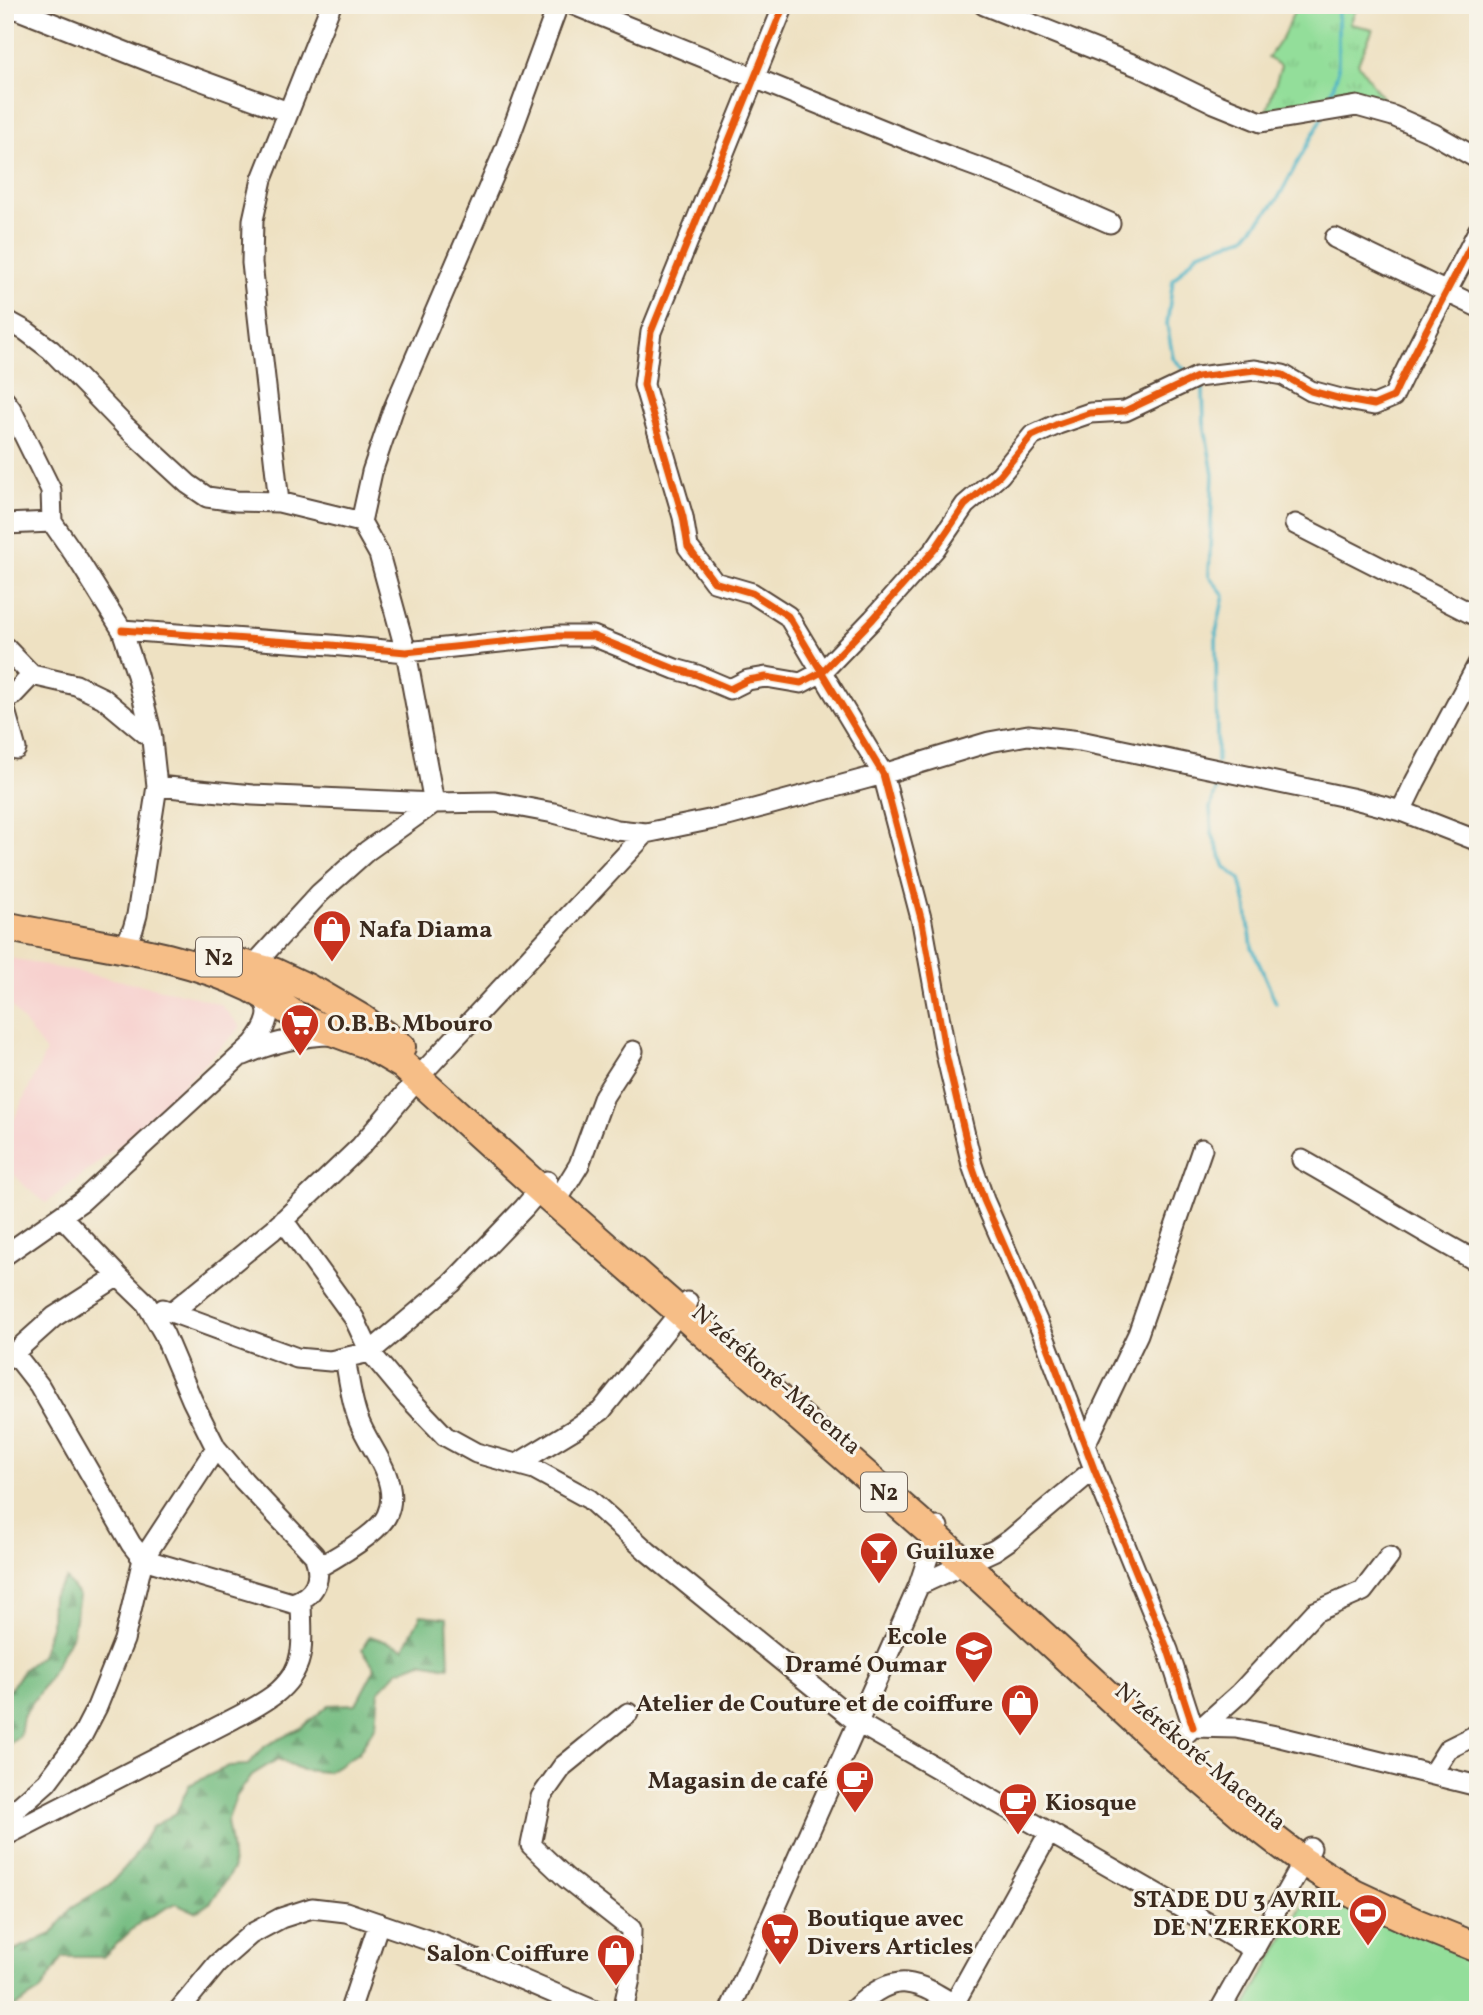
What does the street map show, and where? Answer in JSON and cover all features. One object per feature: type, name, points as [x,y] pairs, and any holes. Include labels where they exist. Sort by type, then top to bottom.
[{"type":"highway","name":"N2","points":[[5,926],[91,944],[177,950],[228,959],[298,1017],[345,1035],[423,1073]]},
{"type":"highway","name":"N2","points":[[254,978],[274,972],[362,1019],[971,1561],[1185,1736],[1242,1815],[1308,1855],[1354,1894],[1478,1948]]},
{"type":"highway","points":[[298,1017],[313,1018],[320,1011],[321,1000],[312,991]]},
{"type":"highway","name":"N'zérékoré-Macenta","points":[[1308,1855],[1418,1908],[1478,1931]]},
{"type":"street","points":[[6,5],[288,112]]},
{"type":"street","points":[[279,502],[252,263],[253,220],[262,180],[331,5]]},
{"type":"street","points":[[434,803],[406,652],[379,554],[361,522],[372,472],[393,410],[506,147],[558,5]]},
{"type":"street","points":[[574,5],[614,13],[754,78],[1007,178],[1110,223]]},
{"type":"street","points":[[784,5],[652,332],[644,385],[683,517],[688,547],[714,582],[752,593],[788,616],[883,774],[922,922],[946,1054],[972,1165],[984,1200],[1045,1339],[1094,1469],[1168,1650],[1185,1736]]},
{"type":"street","points":[[984,5],[1142,68],[1214,103],[1261,121],[1357,106],[1393,116],[1434,134],[1478,159]]},
{"type":"street","points":[[122,630],[406,652],[558,636],[593,636],[730,689],[748,680],[766,677],[801,683],[822,672],[873,620],[935,549],[965,505],[1000,475],[1032,436],[1090,413],[1125,411],[1197,377],[1255,370],[1283,376],[1311,391],[1374,405],[1392,397],[1478,231]]},
{"type":"street","points":[[1335,237],[1478,307]]},
{"type":"street","points":[[5,322],[6,320],[26,331],[51,351],[124,425],[188,484],[207,497],[279,502],[361,522]]},
{"type":"street","points":[[5,401],[11,408],[51,490],[52,522],[122,630],[137,674],[152,739],[157,786],[137,915],[124,948]]},
{"type":"street","points":[[5,524],[52,522]]},
{"type":"street","points":[[1295,524],[1478,617]]},
{"type":"street","points":[[5,647],[32,675],[76,685],[103,698],[152,739]]},
{"type":"street","points":[[1401,811],[1478,664]]},
{"type":"street","points":[[5,698],[13,695],[32,675]]},
{"type":"street","points":[[5,710],[16,749]]},
{"type":"street","points":[[157,786],[253,796],[434,803],[495,802],[554,813],[617,830],[646,833],[728,816],[989,742],[1028,735],[1080,741],[1350,798],[1401,811],[1478,841]]},
{"type":"street","points":[[5,1255],[82,1201],[240,1057],[267,1024],[266,1003],[254,978],[276,939],[320,893],[367,851],[434,803]]},
{"type":"street","points":[[172,1312],[283,1220],[361,1146],[423,1073],[646,833]]},
{"type":"street","points":[[240,1057],[296,1039],[345,1035]]},
{"type":"street","points":[[146,1303],[297,1358],[330,1361],[370,1352],[452,1283],[551,1186],[579,1165],[604,1096],[633,1051]]},
{"type":"street","points":[[1085,1445],[1138,1334],[1202,1149]]},
{"type":"street","points":[[1302,1160],[1382,1205],[1430,1237],[1478,1262]]},
{"type":"street","points":[[61,1216],[146,1303],[164,1334],[216,1448],[314,1555],[319,1567],[317,1580],[309,1595],[301,1600],[292,1603],[143,1559],[131,1544],[38,1385],[10,1357],[54,1317],[118,1276]]},
{"type":"street","points":[[283,1220],[354,1318],[370,1352],[445,1436],[476,1453],[534,1469],[589,1499],[648,1552],[858,1723],[1255,1950]]},
{"type":"street","points":[[517,1464],[601,1411],[685,1307]]},
{"type":"street","points":[[319,1567],[377,1529],[387,1517],[391,1501],[385,1471],[359,1420],[345,1358]]},
{"type":"street","points":[[5,1819],[47,1782],[83,1734],[124,1640],[143,1559],[216,1448]]},
{"type":"street","points":[[919,1585],[1012,1539],[1094,1469]]},
{"type":"street","points":[[730,2010],[919,1585],[937,1530]]},
{"type":"street","points":[[1185,1736],[1240,1693],[1315,1612],[1363,1591],[1389,1557]]},
{"type":"street","points":[[5,1836],[222,1725],[280,1691],[297,1667],[301,1650],[301,1600]]},
{"type":"street","points":[[623,2010],[630,1979],[631,1928],[566,1878],[531,1844],[541,1797],[563,1766],[628,1713]]},
{"type":"street","points":[[1185,1736],[1236,1728],[1478,1786]]},
{"type":"street","points":[[1432,1774],[1448,1749],[1478,1734]]},
{"type":"street","points":[[853,2010],[870,1994],[900,1982],[922,1987],[959,2007],[1049,1833]]},
{"type":"street","points":[[1220,2010],[1308,1855]]},
{"type":"street","points":[[179,2010],[217,1964],[251,1934],[281,1918],[312,1908],[346,1912],[439,1944],[593,2010]]},
{"type":"street","points":[[350,2010],[379,1923]]},
{"type":"shaded area","points":[[5,957],[186,994],[220,1004],[241,1027],[129,1139],[46,1203],[5,1165],[5,1138],[46,1052],[5,998]]},
{"type":"green space","points":[[1297,5],[1358,5],[1350,24],[1373,29],[1358,63],[1387,105],[1338,99],[1265,116],[1281,66],[1268,58],[1283,36]]},
{"type":"green space","points":[[66,1579],[79,1596],[72,1635],[49,1678],[23,1716],[20,1736],[5,1747],[7,1694],[24,1669],[41,1656],[51,1626],[52,1596]]},
{"type":"green space","points":[[421,1615],[447,1618],[449,1667],[421,1662],[398,1671],[379,1691],[376,1725],[358,1753],[327,1772],[302,1770],[278,1759],[252,1775],[236,1797],[227,1822],[233,1869],[211,1902],[196,1912],[176,1903],[140,1922],[103,1957],[63,1957],[40,1991],[11,2009],[5,2006],[5,1954],[52,1934],[72,1907],[109,1885],[133,1859],[152,1827],[176,1813],[189,1785],[229,1766],[248,1765],[265,1746],[301,1728],[329,1705],[356,1704],[375,1668],[362,1649],[370,1636],[404,1648]]},
{"type":"green space","name":"STADE DU 3 AVRIL DE N'ZEREKORE","points":[[1322,1889],[1478,1956],[1478,2010],[1243,2010],[1304,1902]]},
{"type":"waterway","points":[[1328,104],[1338,71],[1338,5]]},
{"type":"waterway","points":[[5,42],[16,15]]},
{"type":"waterway","points":[[1187,372],[1173,358],[1167,324],[1173,280],[1199,252],[1245,237],[1277,200],[1322,118]]},
{"type":"waterway","points":[[1198,383],[1203,388],[1204,423],[1213,474],[1209,576],[1224,595],[1216,633],[1217,762]]},
{"type":"waterway","points":[[1218,777],[1210,808],[1212,833],[1225,867],[1240,879],[1252,947],[1276,1003]]},
{"type":"cycle path","points":[[784,5],[651,332],[644,385],[683,517],[688,547],[714,582],[752,593],[788,616],[883,774],[922,922],[946,1054],[972,1165],[984,1200],[1045,1339],[1094,1469],[1168,1650],[1193,1727]]},
{"type":"cycle path","points":[[122,630],[406,652],[558,636],[593,636],[730,689],[748,680],[766,677],[801,683],[822,672],[873,619],[935,549],[965,505],[1000,475],[1032,436],[1090,413],[1125,411],[1197,377],[1255,370],[1283,375],[1311,391],[1341,399],[1374,405],[1393,397],[1478,231]]},
{"type":"place","name":"Nafa Diama","points":[[332,963]]},
{"type":"place","name":"O.B.B. Mbouro","points":[[300,1057]]},
{"type":"place","name":"Guiluxe","points":[[879,1585]]},
{"type":"place","name":"Ecole Dramé Oumar","points":[[974,1684]]},
{"type":"place","name":"Atelier de Couture et de coiffure","points":[[1020,1737]]},
{"type":"place","name":"Magasin de café","points":[[855,1814]]},
{"type":"place","name":"Kiosque","points":[[1018,1836]]},
{"type":"place","name":"STADE DU 3 AVRIL DE N'ZEREKORE","points":[[1368,1947]]},
{"type":"place","name":"Boutique avec Divers Articles","points":[[780,1966]]},
{"type":"place","name":"Salon Coiffure","points":[[616,1987]]}]
